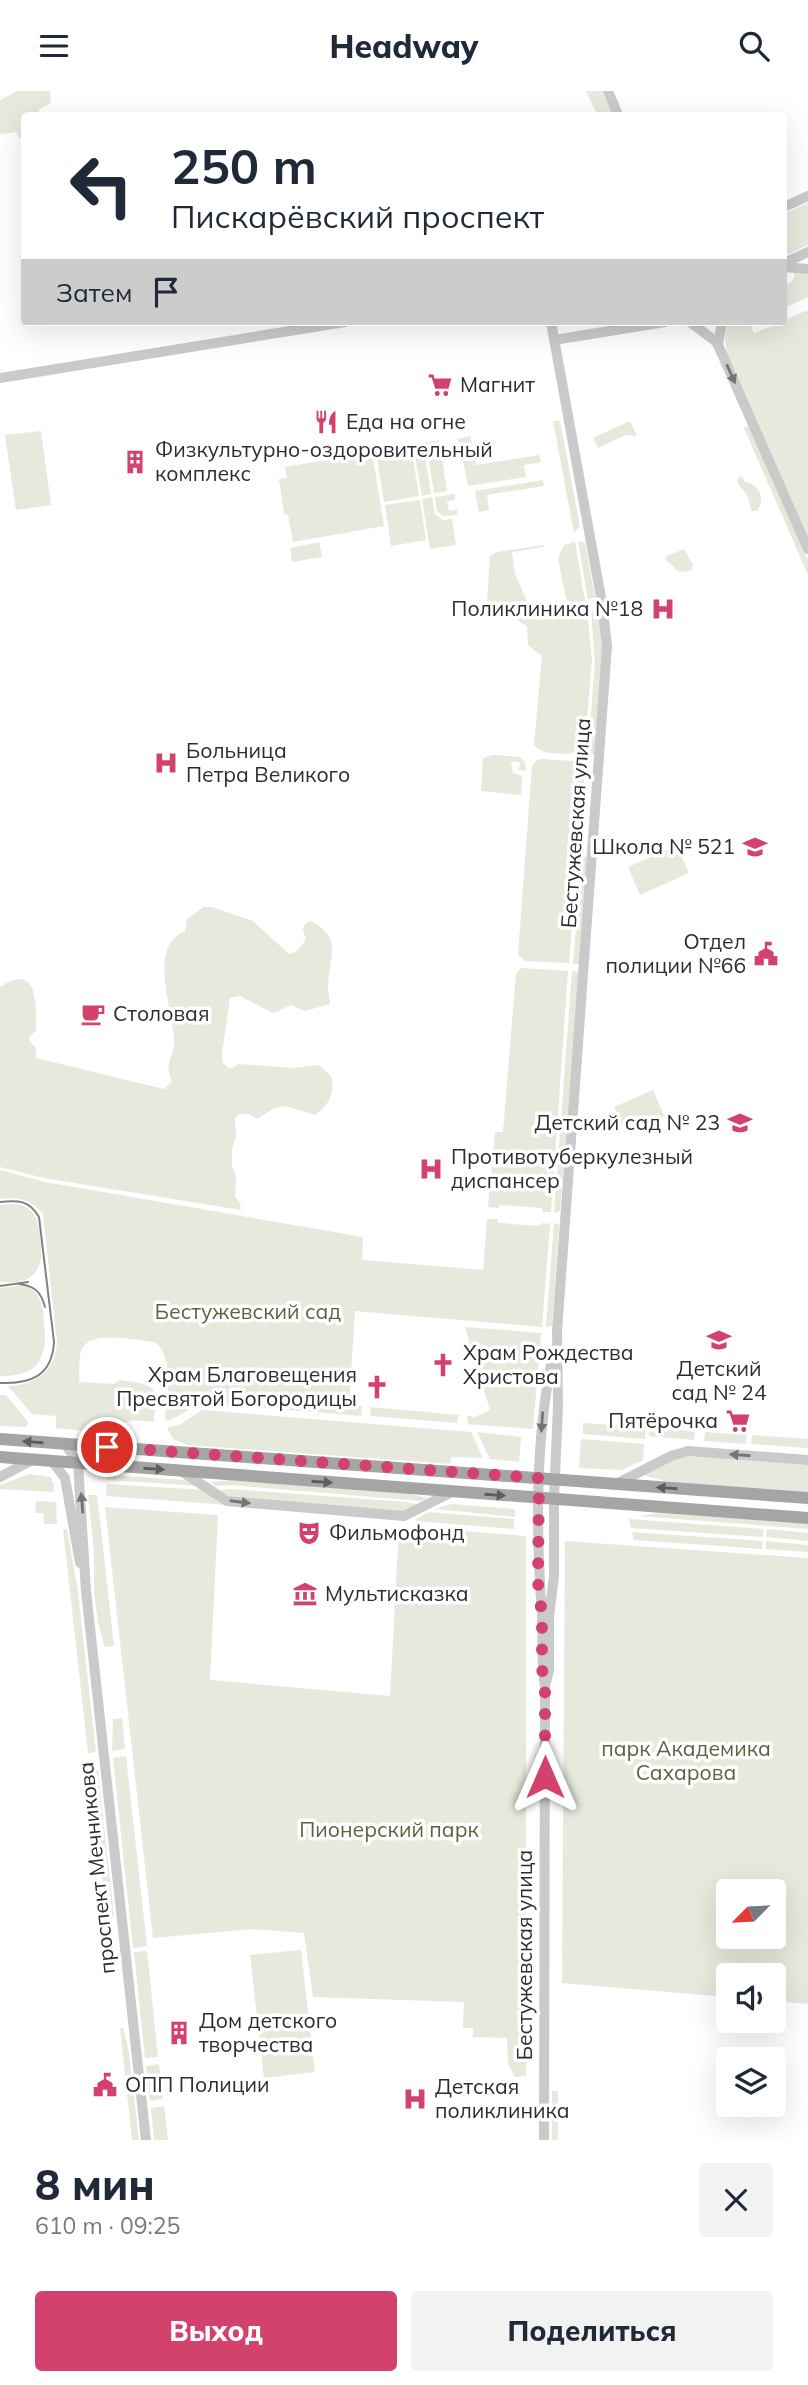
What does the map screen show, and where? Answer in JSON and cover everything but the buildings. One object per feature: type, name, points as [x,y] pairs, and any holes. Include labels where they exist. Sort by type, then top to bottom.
[{"type":"main road","points":[[0,1439],[808,1498]]},
{"type":"main road","points":[[0,1457],[808,1518]]},
{"type":"street","points":[[608,91],[617,112]]},
{"type":"street","points":[[787,206],[808,196]]},
{"type":"street","points":[[787,263],[808,252]]},
{"type":"street","points":[[787,266],[808,269]]},
{"type":"street","points":[[0,378],[320,326]]},
{"type":"street","name":"Бестужевская улица","points":[[545,1686],[549,1670],[549,1617],[554,1576],[557,1331],[607,646],[602,603],[552,326]]},
{"type":"street","points":[[554,340],[640,326]]},
{"type":"street","points":[[695,326],[718,345],[808,549]]},
{"type":"street","points":[[718,345],[721,326]]},
{"type":"street","name":"Бестужевская улица","points":[[544,2140],[545,1686],[538,1583],[539,1478],[543,1403],[557,1331]]},
{"type":"street","points":[[65,1444],[78,1463]]},
{"type":"street","points":[[618,1483],[671,1456],[688,1451],[808,1460]]},
{"type":"street","points":[[0,1477],[32,1460]]},
{"type":"street","name":"проспект Мечникова","points":[[52,1461],[63,1472],[67,1483],[72,1525],[86,1591]]},
{"type":"street","name":"проспект Мечникова","points":[[78,1463],[86,1591],[146,2140]]},
{"type":"street","points":[[181,1471],[228,1501],[404,1517],[452,1492]]},
{"type":"green space","points":[[18,91],[50,91],[51,103],[39,109],[40,112],[21,112],[21,138],[18,138],[17,132],[0,134],[0,100]]},
{"type":"green space","points":[[586,91],[602,91],[612,112],[596,112]]},
{"type":"green space","points":[[808,203],[808,245],[787,255],[787,213]]},
{"type":"green space","points":[[795,273],[808,274],[808,297],[787,307],[787,285],[793,280]]},
{"type":"green space","points":[[808,310],[808,536],[727,355],[725,337],[727,326],[751,326],[754,333],[773,326],[787,326],[787,319]]},
{"type":"green space","points":[[553,421],[560,421],[580,526],[574,533]]},
{"type":"green space","points":[[630,421],[637,436],[626,435],[598,448],[593,438]]},
{"type":"green space","points":[[749,426],[808,560],[808,575],[744,428]]},
{"type":"green space","points":[[41,431],[51,505],[16,510],[5,435]]},
{"type":"green space","points":[[470,436],[476,465],[539,455],[541,462],[524,465],[526,477],[468,486],[463,461],[467,460],[466,453],[460,451],[458,439]]},
{"type":"green space","points":[[439,440],[447,491],[434,493],[426,442]]},
{"type":"green space","points":[[423,443],[431,494],[422,496],[413,445]]},
{"type":"green space","points":[[411,446],[419,496],[384,502],[376,452]]},
{"type":"green space","points":[[372,452],[384,526],[293,542],[288,515],[284,513],[279,479],[287,478],[285,467]]},
{"type":"green space","points":[[742,476],[745,482],[750,483],[760,493],[761,502],[757,511],[752,511],[748,497],[739,484],[737,479]]},
{"type":"green space","points":[[543,480],[544,486],[487,495],[489,510],[479,512],[475,491]]},
{"type":"green space","points":[[455,494],[455,500],[447,501],[449,511],[457,510],[457,515],[443,516],[437,511],[435,497]]},
{"type":"green space","points":[[432,497],[435,514],[443,520],[452,519],[456,545],[430,549],[422,499]]},
{"type":"green space","points":[[420,500],[426,540],[391,546],[385,505]]},
{"type":"green space","points":[[578,541],[585,543],[595,597],[588,600]]},
{"type":"green space","points":[[319,542],[322,557],[292,562],[290,548]]},
{"type":"green space","points":[[575,542],[585,601],[573,604],[566,599],[558,559],[564,545]]},
{"type":"green space","points":[[544,545],[512,552],[515,574],[535,620],[587,611],[592,660],[584,753],[550,753],[534,745],[542,656],[528,645],[527,626],[487,602],[490,556],[497,552]]},
{"type":"green space","points":[[684,549],[693,565],[691,571],[679,572],[666,560],[667,556]]},
{"type":"green space","points":[[591,610],[599,616],[603,647],[595,755],[588,754],[595,661]]},
{"type":"green space","points":[[493,755],[520,757],[525,762],[526,771],[519,770],[520,762],[511,762],[513,773],[522,776],[521,795],[481,791],[483,758]]},
{"type":"green space","points":[[543,759],[585,762],[569,963],[526,961],[518,955],[532,765]]},
{"type":"green space","points":[[677,846],[689,873],[640,895],[628,867]]},
{"type":"green space","points":[[582,856],[587,857],[580,964],[573,964]]},
{"type":"green space","points":[[204,907],[212,907],[253,921],[289,954],[297,951],[306,939],[303,930],[305,924],[310,921],[327,934],[332,949],[328,986],[330,1004],[305,1011],[291,1005],[273,1013],[240,996],[230,998],[222,1053],[223,1063],[230,1069],[239,1064],[293,1068],[319,1065],[332,1077],[331,1094],[324,1107],[315,1115],[286,1106],[274,1108],[257,1119],[248,1114],[238,1114],[235,1119],[232,1166],[236,1176],[235,1196],[241,1210],[44,1178],[0,1167],[0,987],[13,980],[22,979],[29,983],[33,990],[36,1030],[29,1037],[36,1048],[36,1058],[164,1089],[172,1081],[169,1066],[174,1045],[165,983],[167,951],[173,939],[185,931],[187,919]]},
{"type":"green space","points":[[521,968],[568,971],[551,1212],[542,1212],[542,1208],[500,1205],[498,1208],[488,1207],[495,1132],[503,1132],[516,974]]},
{"type":"green space","points":[[572,971],[579,972],[560,1211],[554,1213]]},
{"type":"green space","points":[[653,1090],[664,1116],[625,1133],[614,1107]]},
{"type":"green space","name":"Бестужевский сад","points":[[0,1170],[45,1182],[363,1237],[362,1260],[483,1270],[487,1219],[497,1219],[498,1223],[540,1226],[542,1223],[550,1224],[542,1327],[355,1311],[349,1405],[362,1406],[361,1416],[205,1403],[165,1421],[168,1368],[162,1349],[155,1342],[95,1339],[82,1349],[79,1382],[114,1384],[120,1380],[148,1385],[154,1393],[154,1422],[133,1420],[100,1432],[56,1428],[56,1416],[32,1414],[8,1386],[28,1383],[43,1375],[53,1361],[57,1342],[43,1214],[24,1200],[0,1199]]},
{"type":"green space","points":[[17,1204],[29,1209],[36,1219],[41,1244],[40,1263],[27,1279],[0,1282],[0,1205]]},
{"type":"green space","points":[[554,1223],[559,1225],[552,1326],[546,1327]]},
{"type":"green space","points":[[29,1287],[41,1303],[44,1346],[38,1363],[32,1368],[24,1373],[0,1376],[0,1288]]},
{"type":"green space","points":[[465,1327],[541,1333],[533,1429],[468,1424],[467,1416],[475,1417],[490,1410]]},
{"type":"green space","points":[[0,1395],[6,1395],[28,1422],[26,1427],[0,1426]]},
{"type":"green space","points":[[370,1407],[459,1415],[457,1423],[371,1416]]},
{"type":"green space","points":[[202,1410],[471,1432],[483,1458],[452,1457],[450,1464],[187,1445],[173,1439],[167,1428],[181,1424]]},
{"type":"green space","points":[[583,1423],[645,1427],[645,1439],[583,1434]]},
{"type":"green space","points":[[650,1428],[695,1431],[694,1440],[649,1436]]},
{"type":"green space","points":[[477,1432],[521,1437],[519,1462],[490,1459]]},
{"type":"green space","points":[[705,1432],[747,1435],[746,1444],[704,1441]]},
{"type":"green space","points":[[752,1435],[808,1439],[808,1448],[751,1444]]},
{"type":"green space","points":[[581,1439],[644,1444],[643,1460],[622,1470],[579,1468]]},
{"type":"green space","points":[[686,1456],[808,1465],[808,1493],[672,1483],[646,1476],[646,1473],[666,1463]]},
{"type":"green space","points":[[29,1474],[50,1477],[54,1484],[53,1492],[0,1489],[0,1485]]},
{"type":"green space","points":[[107,1475],[184,1480],[200,1486],[107,1480]]},
{"type":"green space","points":[[232,1480],[407,1493],[427,1498],[421,1501],[215,1486],[211,1482]]},
{"type":"green space","points":[[107,1484],[205,1490],[228,1505],[106,1496]]},
{"type":"green space","points":[[220,1490],[416,1504],[402,1513],[229,1496]]},
{"type":"green space","points":[[88,1495],[97,1495],[114,1646],[105,1647],[98,1623]]},
{"type":"green space","points":[[36,1501],[56,1502],[57,1524],[44,1524],[43,1513],[35,1513]]},
{"type":"green space","points":[[451,1504],[515,1509],[515,1517],[435,1509]]},
{"type":"green space","name":"Пионерский парк","points":[[105,1507],[218,1515],[210,1680],[390,1696],[399,1526],[526,1536],[526,2076],[515,2077],[508,2064],[507,2038],[473,2037],[473,2028],[463,2028],[464,2002],[313,1997],[304,1933],[252,1929],[153,1938]]},
{"type":"green space","points":[[429,1512],[514,1519],[514,1529],[416,1521]]},
{"type":"green space","points":[[659,1513],[808,1524],[808,1529],[639,1516]]},
{"type":"green space","points":[[629,1519],[763,1529],[763,1537],[631,1528]]},
{"type":"green space","points":[[63,1529],[67,1529],[78,1592],[96,1752],[88,1753]]},
{"type":"green space","points":[[767,1529],[808,1533],[808,1541],[766,1537]]},
{"type":"green space","points":[[632,1532],[763,1541],[762,1549],[634,1540]]},
{"type":"green space","name":"парк Академика Сахарова","points":[[565,1541],[808,1558],[808,2004],[786,2002],[786,1963],[716,1963],[716,1996],[562,1983]]},
{"type":"green space","points":[[766,1541],[808,1545],[808,1552],[765,1549]]},
{"type":"green space","points":[[122,1718],[125,1749],[112,1751],[113,1719]]},
{"type":"green space","points":[[126,1756],[147,1946],[133,1948],[113,1758]]},
{"type":"green space","points":[[90,1769],[98,1770],[114,1916],[111,1919],[107,1919]]},
{"type":"green space","points":[[301,1950],[315,2072],[264,2078],[250,1955]]},
{"type":"green space","points":[[147,1951],[158,2057],[145,2058],[134,1952]]},
{"type":"green space","points":[[120,2028],[123,2028],[129,2052],[139,2140],[132,2140]]},
{"type":"green space","points":[[159,2064],[163,2099],[150,2101],[146,2066]]},
{"type":"green space","points":[[552,2091],[558,2091],[558,2140],[552,2140]]},
{"type":"green space","points":[[164,2106],[168,2140],[154,2140],[151,2108]]},
{"type":"tram line","points":[[0,1202],[22,1202],[31,1207],[39,1217],[54,1342],[49,1363],[38,1376],[21,1382],[0,1383]]},
{"type":"tram line","points":[[0,1286],[28,1282]]},
{"type":"tram line","points":[[19,1284],[36,1291],[42,1297],[45,1307]]},
{"type":"place","name":"Магнит","points":[[440,385]]},
{"type":"place","name":"Еда на огне","points":[[326,422]]},
{"type":"place","name":"Физкультурно-оздоровительный комплекс","points":[[135,462]]},
{"type":"place","name":"Поликлиника №18","points":[[663,609]]},
{"type":"place","name":"Больница Петра Великого","points":[[166,763]]},
{"type":"place","name":"Школа № 521","points":[[755,847]]},
{"type":"place","name":"Отдел полиции №66","points":[[766,954]]},
{"type":"place","name":"Столовая","points":[[93,1014]]},
{"type":"place","name":"Детский сад № 23","points":[[740,1123]]},
{"type":"place","name":"Противотуберкулезный диспансер","points":[[431,1169]]},
{"type":"place","name":"Детский сад № 24","points":[[719,1340]]},
{"type":"place","name":"Храм Рождества Христова","points":[[443,1365]]},
{"type":"place","name":"Храм Благовещения Пресвятой Богородицы","points":[[377,1387]]},
{"type":"place","name":"Пятёрочка","points":[[738,1421]]},
{"type":"place","name":"Фильмофонд","points":[[309,1533]]},
{"type":"place","name":"Мультисказка","points":[[305,1594]]},
{"type":"place","name":"Дом детского творчества","points":[[179,2033]]},
{"type":"place","name":"ОПП Полиции","points":[[105,2085]]},
{"type":"place","name":"Детская поликлиника","points":[[415,2099]]},
{"type":"route","points":[[107,1447],[539,1478],[538,1583],[545,1686],[545,1777]]}]
